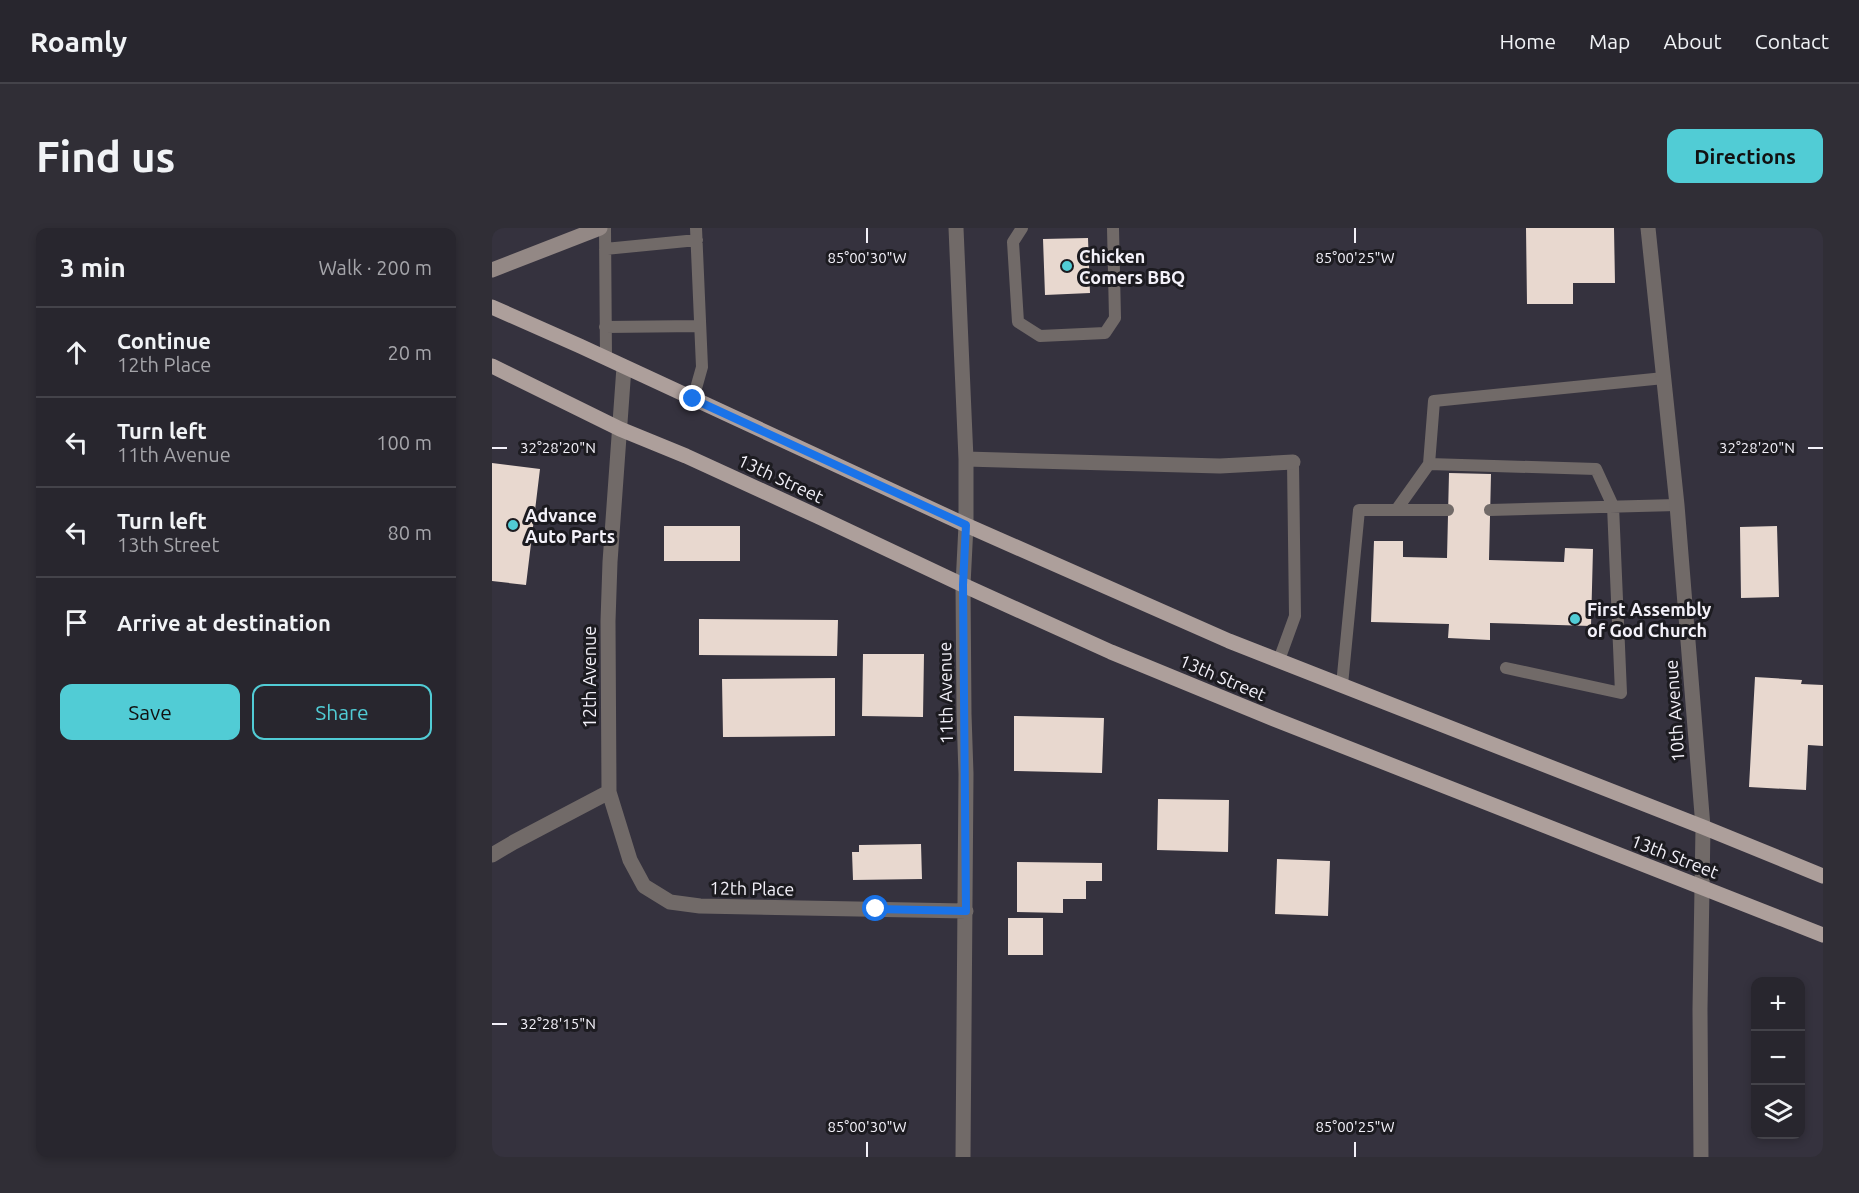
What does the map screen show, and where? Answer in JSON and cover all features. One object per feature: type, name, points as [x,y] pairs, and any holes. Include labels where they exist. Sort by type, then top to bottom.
[{"type":"main road","points":[[492,307],[624,367]]},
{"type":"main road","points":[[492,366],[620,429]]},
{"type":"main road","name":"13th Street","points":[[624,367],[966,525],[1229,641],[1823,876]]},
{"type":"main road","name":"13th Street","points":[[620,429],[696,460],[1111,652],[1274,719],[1823,935]]},
{"type":"street","points":[[492,270],[568,234],[600,228]]},
{"type":"street","name":"11th Avenue","points":[[956,228],[966,459],[963,585],[966,911],[963,1157]]},
{"type":"street","name":"10th Avenue","points":[[1648,228],[1677,505],[1703,827],[1700,1009],[1701,1157]]},
{"type":"street","name":"12th Avenue","points":[[609,792],[609,562],[624,367]]},
{"type":"street","points":[[966,459],[1220,466],[1293,462]]},
{"type":"street","points":[[492,855],[609,792]]},
{"type":"street","name":"12th Place","points":[[609,792],[630,860],[644,886],[670,902],[700,906],[966,911]]},
{"type":"lane","points":[[605,228],[606,358]]},
{"type":"lane","points":[[1022,228],[1013,242],[1018,322],[1040,336],[1105,333],[1110,326],[1115,318],[1113,228]]},
{"type":"lane","points":[[605,249],[696,234],[702,367],[693,399]]},
{"type":"lane","points":[[605,327],[700,326]]},
{"type":"lane","points":[[1397,509],[1429,464],[1434,401],[1664,378]]},
{"type":"lane","points":[[1279,660],[1296,616],[1293,462]]},
{"type":"lane","points":[[1429,464],[1596,469],[1613,506],[1621,693],[1506,668]]},
{"type":"lane","points":[[1490,510],[1677,505]]},
{"type":"lane","points":[[1342,685],[1359,510],[1448,510]]},
{"type":"building","points":[[1526,228],[1614,228],[1615,283],[1573,283],[1573,304],[1527,304]]},
{"type":"building","name":"Chicken Comers BBQ","points":[[1088,238],[1090,293],[1045,295],[1043,239]]},
{"type":"building","name":"Advance Auto Parts","points":[[492,463],[540,469],[526,585],[492,581]]},
{"type":"building","points":[[1449,473],[1491,474],[1489,560],[1564,562],[1565,548],[1593,549],[1591,626],[1490,623],[1490,640],[1448,638],[1449,624],[1371,622],[1374,541],[1403,541],[1403,557],[1447,558]]},
{"type":"building","points":[[664,526],[740,526],[740,561],[664,561]]},
{"type":"building","points":[[1777,526],[1779,597],[1741,598],[1740,527]]},
{"type":"building","points":[[699,619],[838,620],[837,656],[699,655]]},
{"type":"building","points":[[863,654],[924,654],[923,717],[862,716]]},
{"type":"building","points":[[1755,677],[1802,680],[1801,684],[1823,685],[1823,746],[1808,745],[1806,790],[1749,787]]},
{"type":"building","points":[[835,678],[835,736],[723,737],[722,679]]},
{"type":"building","points":[[1014,716],[1104,718],[1102,773],[1014,771]]},
{"type":"building","points":[[1158,799],[1229,800],[1228,852],[1157,850]]},
{"type":"building","points":[[921,844],[922,879],[853,880],[852,852],[859,852],[859,845]]},
{"type":"building","points":[[1277,859],[1330,861],[1328,916],[1275,914]]},
{"type":"building","points":[[1017,862],[1102,863],[1102,881],[1086,881],[1086,899],[1063,899],[1063,913],[1017,912]]},
{"type":"building","points":[[1008,918],[1043,918],[1043,955],[1008,955]]},
{"type":"place","name":"Chicken Comers BBQ","points":[[1067,266]]},
{"type":"place","name":"Advance Auto Parts","points":[[513,525]]},
{"type":"place","name":"First Assembly of God Church","points":[[1575,619]]},
{"type":"route","points":[[693,399],[966,525],[963,585],[966,911],[876,909]]}]
